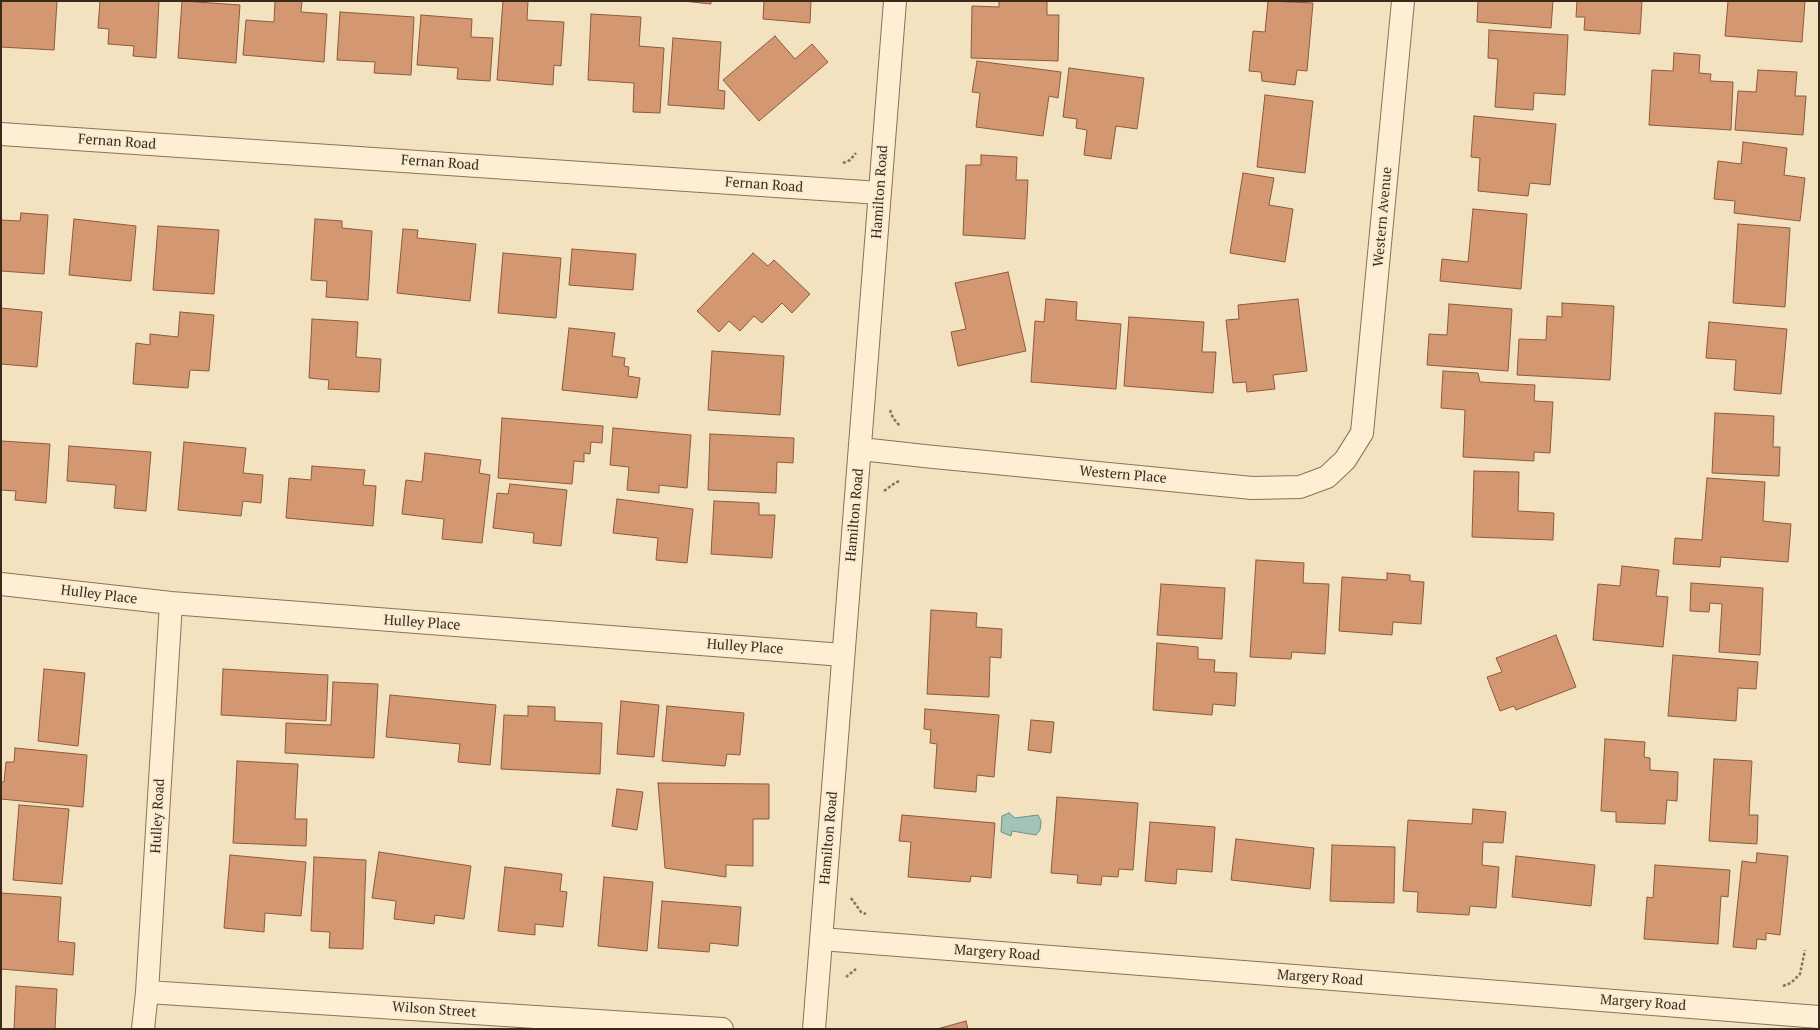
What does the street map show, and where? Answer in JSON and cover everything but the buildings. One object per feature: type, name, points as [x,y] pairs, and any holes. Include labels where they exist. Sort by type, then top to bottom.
[{"type":"street","name":"Hamilton Road","points":[[814,1029],[843,655],[861,449],[895,1]]},
{"type":"street","name":"Western Avenue","points":[[1362,433],[1403,1]]},
{"type":"street","name":"Fernan Road","points":[[1,134],[880,193]]},
{"type":"street","name":"Western Place","points":[[861,449],[1252,488],[1300,487],[1327,477],[1345,460],[1362,433]]},
{"type":"street","name":"Hulley Place","points":[[1,584],[171,604],[843,655]]},
{"type":"street","name":"Hulley Road","points":[[144,1029],[171,604]]},
{"type":"street","name":"Margery Road","points":[[821,939],[1819,1017]]},
{"type":"street","name":"Wilson Street","points":[[147,992],[722,1029]]},
{"type":"path","points":[[840,164],[850,160],[858,151]]},
{"type":"path","points":[[844,980],[847,974],[858,967]]},
{"type":"water","points":[[1009,813],[1015,818],[1038,815],[1041,821],[1040,830],[1036,835],[1012,831],[1011,836],[1001,832],[1002,816]]}]
